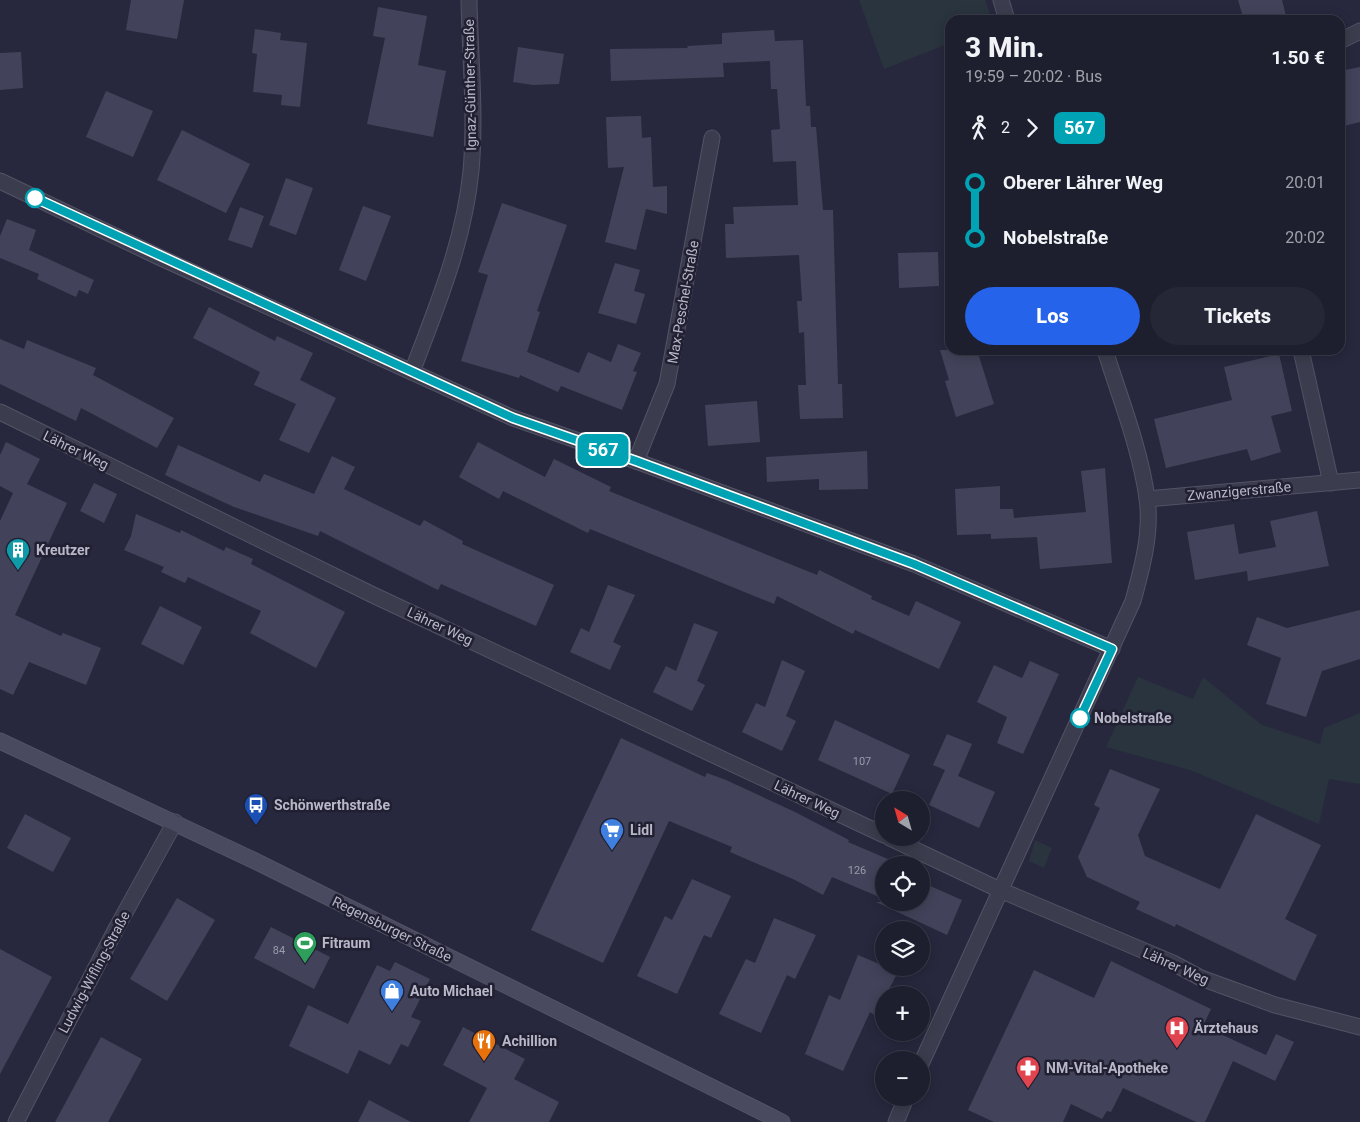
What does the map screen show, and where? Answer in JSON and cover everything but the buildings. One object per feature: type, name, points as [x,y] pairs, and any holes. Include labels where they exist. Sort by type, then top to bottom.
[{"type":"main road","name":"Regensburger Straße","points":[[0,741],[175,822],[782,1122]]},
{"type":"street","name":"Ignaz-Günther-Straße","points":[[412,372],[447,282],[464,220],[471,170],[473,111],[469,0]]},
{"type":"street","points":[[1001,0],[1006,15]]},
{"type":"street","points":[[1345,39],[1360,31]]},
{"type":"street","name":"Max-Peschel-Straße","points":[[636,461],[667,384],[712,138]]},
{"type":"street","points":[[0,181],[159,257],[513,418],[636,461],[914,564],[1112,649]]},
{"type":"street","points":[[927,1051],[1134,601],[1142,569],[1147,534],[1147,499],[1134,446],[1107,355]]},
{"type":"street","points":[[1302,355],[1331,483]]},
{"type":"street","name":"Lährer Weg","points":[[0,412],[373,595],[875,831]]},
{"type":"street","name":"Zwanzigerstraße","points":[[1147,499],[1360,480]]},
{"type":"street","name":"Ludwig-Wifling-Straße","points":[[16,1122],[117,926],[175,822]]},
{"type":"street","name":"Lährer Weg","points":[[907,846],[1000,890],[1211,981],[1275,1005],[1360,1027]]},
{"type":"street","points":[[896,1122],[903,1106]]},
{"type":"shaded area","points":[[859,0],[985,0],[990,15],[945,15],[945,45],[884,69]]},
{"type":"shaded area","points":[[1138,677],[1193,699],[1203,677],[1262,725],[1320,744],[1324,728],[1360,713],[1360,784],[1329,779],[1319,824],[1190,770],[1106,747]]},
{"type":"shaded area","points":[[1035,840],[1052,848],[1044,868],[1029,861]]},
{"type":"bus line","name":"567","points":[[35,198],[159,257],[513,418],[636,461],[914,564],[1112,649],[1080,718]]},
{"type":"place","name":"Kreutzer","points":[[18,571]]},
{"type":"place","name":"Nobelstraße","points":[[1080,718]]},
{"type":"place","name":"Schönwerthstraße","points":[[256,826]]},
{"type":"place","name":"Lidl","points":[[612,851]]},
{"type":"place","name":"Fitraum","points":[[305,964]]},
{"type":"place","name":"Auto Michael","points":[[392,1012]]},
{"type":"place","name":"Ärztehaus","points":[[1177,1049]]},
{"type":"place","name":"Achillion","points":[[484,1062]]},
{"type":"place","name":"NM-Vital-Apotheke","points":[[1028,1089]]}]
